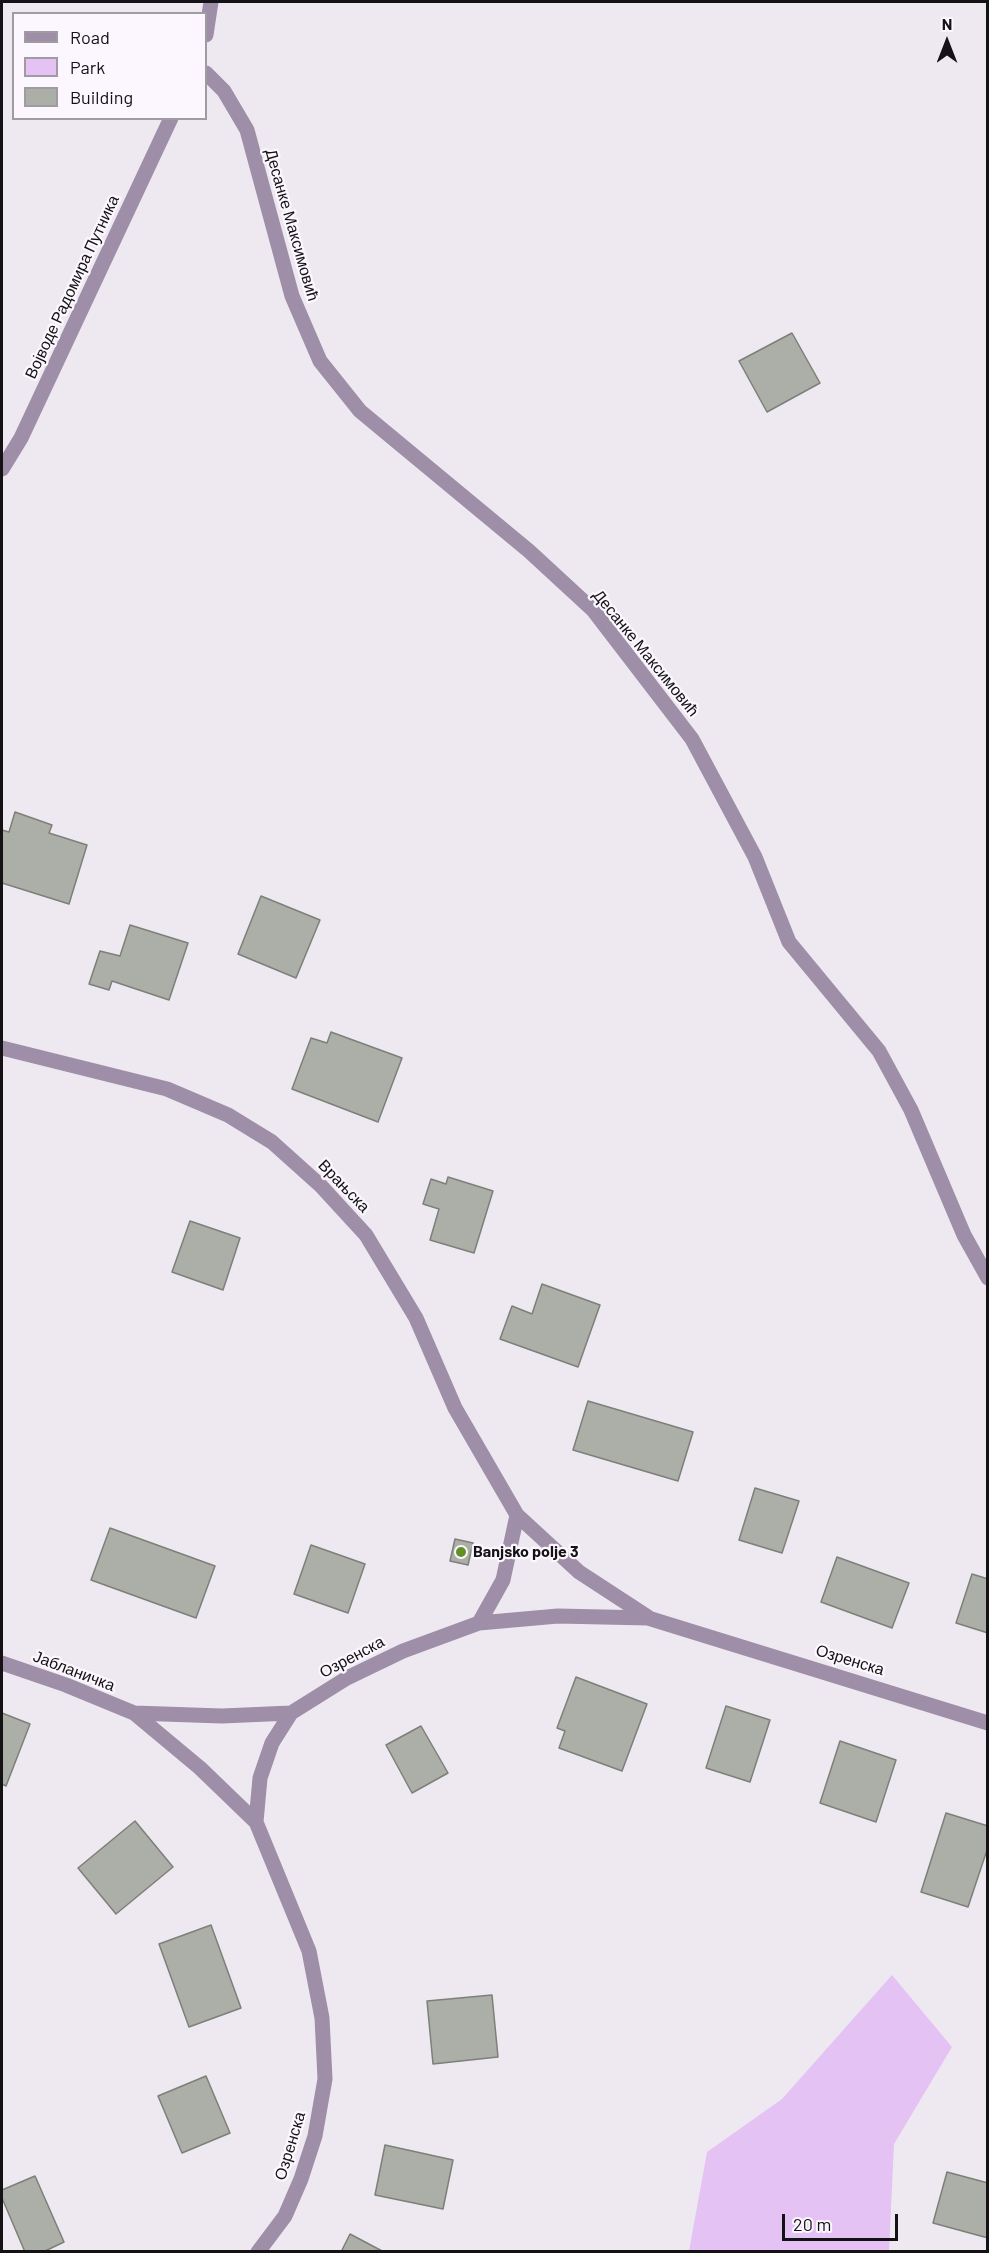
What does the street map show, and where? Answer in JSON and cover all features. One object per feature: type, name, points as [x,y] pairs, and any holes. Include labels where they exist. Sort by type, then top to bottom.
[{"type":"street","points":[[207,28],[211,2]]},
{"type":"street","name":"Десанке Максимовић","points":[[207,74],[224,91],[247,130],[292,296],[320,361],[360,411],[529,551],[593,610],[692,739],[754,857],[789,942],[879,1051],[911,1110],[964,1235],[987,1278]]},
{"type":"street","name":"Војводе Радомира Путника","points":[[2,470],[21,438],[170,120]]},
{"type":"street","name":"Врањска","points":[[2,1048],[167,1089],[228,1115],[272,1142],[321,1186],[366,1235],[416,1318],[455,1408],[517,1515],[579,1572],[648,1618]]},
{"type":"street","points":[[479,1623],[503,1580],[517,1515]]},
{"type":"street","name":"Озренска","points":[[258,2252],[285,2216],[301,2179],[315,2136],[325,2079],[322,2018],[309,1951],[256,1822],[260,1779],[272,1743],[291,1713],[347,1678],[403,1651],[479,1623],[558,1616],[648,1618],[987,1723]]},
{"type":"street","name":"Јабланичка","points":[[2,1664],[66,1685],[134,1713]]},
{"type":"street","points":[[134,1713],[222,1716],[291,1713]]},
{"type":"street","points":[[134,1713],[200,1767],[256,1822]]},
{"type":"green space","points":[[892,1975],[952,2047],[894,2144],[889,2251],[689,2251],[707,2152],[782,2099]]},
{"type":"building","points":[[792,333],[820,383],[767,412],[739,361]]},
{"type":"building","points":[[15,812],[52,825],[49,833],[87,845],[69,904],[2,883],[2,830],[9,832]]},
{"type":"building","points":[[261,896],[320,920],[296,978],[238,954]]},
{"type":"building","points":[[130,925],[188,943],[169,1000],[112,981],[109,990],[89,984],[100,951],[120,956]]},
{"type":"building","points":[[331,1032],[402,1058],[378,1122],[292,1089],[311,1038],[327,1043]]},
{"type":"building","points":[[448,1177],[493,1191],[474,1253],[430,1240],[439,1209],[423,1204],[431,1179],[446,1184]]},
{"type":"building","points":[[190,1221],[240,1238],[223,1290],[172,1272]]},
{"type":"building","points":[[542,1284],[600,1305],[578,1367],[500,1339],[512,1306],[532,1314]]},
{"type":"building","points":[[588,1401],[693,1432],[678,1481],[573,1450]]},
{"type":"building","points":[[755,1488],[799,1501],[782,1553],[739,1540]]},
{"type":"building","points":[[110,1528],[215,1566],[196,1618],[91,1580]]},
{"type":"building","name":"Banjsko polje 3","points":[[455,1539],[473,1543],[468,1565],[450,1561]]},
{"type":"building","points":[[311,1545],[365,1564],[348,1613],[294,1594]]},
{"type":"building","points":[[837,1557],[909,1583],[892,1628],[821,1602]]},
{"type":"building","points":[[972,1574],[988,1579],[988,1633],[956,1623]]},
{"type":"building","points":[[576,1677],[647,1704],[622,1771],[559,1748],[565,1731],[557,1728]]},
{"type":"building","points":[[726,1706],[770,1720],[750,1782],[706,1768]]},
{"type":"building","points":[[2,1713],[30,1724],[6,1786],[2,1784]]},
{"type":"building","points":[[421,1726],[448,1773],[412,1793],[386,1745]]},
{"type":"building","points":[[840,1741],[896,1760],[876,1822],[820,1803]]},
{"type":"building","points":[[946,1813],[988,1826],[988,1847],[968,1907],[921,1892]]},
{"type":"building","points":[[135,1821],[173,1867],[116,1914],[78,1868]]},
{"type":"building","points":[[211,1925],[241,2008],[189,2027],[159,1944]]},
{"type":"building","points":[[492,1995],[498,2057],[433,2064],[427,2001]]},
{"type":"building","points":[[206,2076],[230,2133],[182,2153],[158,2096]]},
{"type":"building","points":[[385,2145],[453,2160],[443,2209],[375,2195]]},
{"type":"building","points":[[947,2172],[988,2183],[988,2238],[933,2223]]},
{"type":"building","points":[[35,2176],[64,2242],[43,2252],[25,2252],[2,2198],[2,2190]]},
{"type":"building","points":[[350,2234],[384,2252],[341,2252]]},
{"type":"place","name":"Banjsko polje 3","points":[[461,1552]]}]
